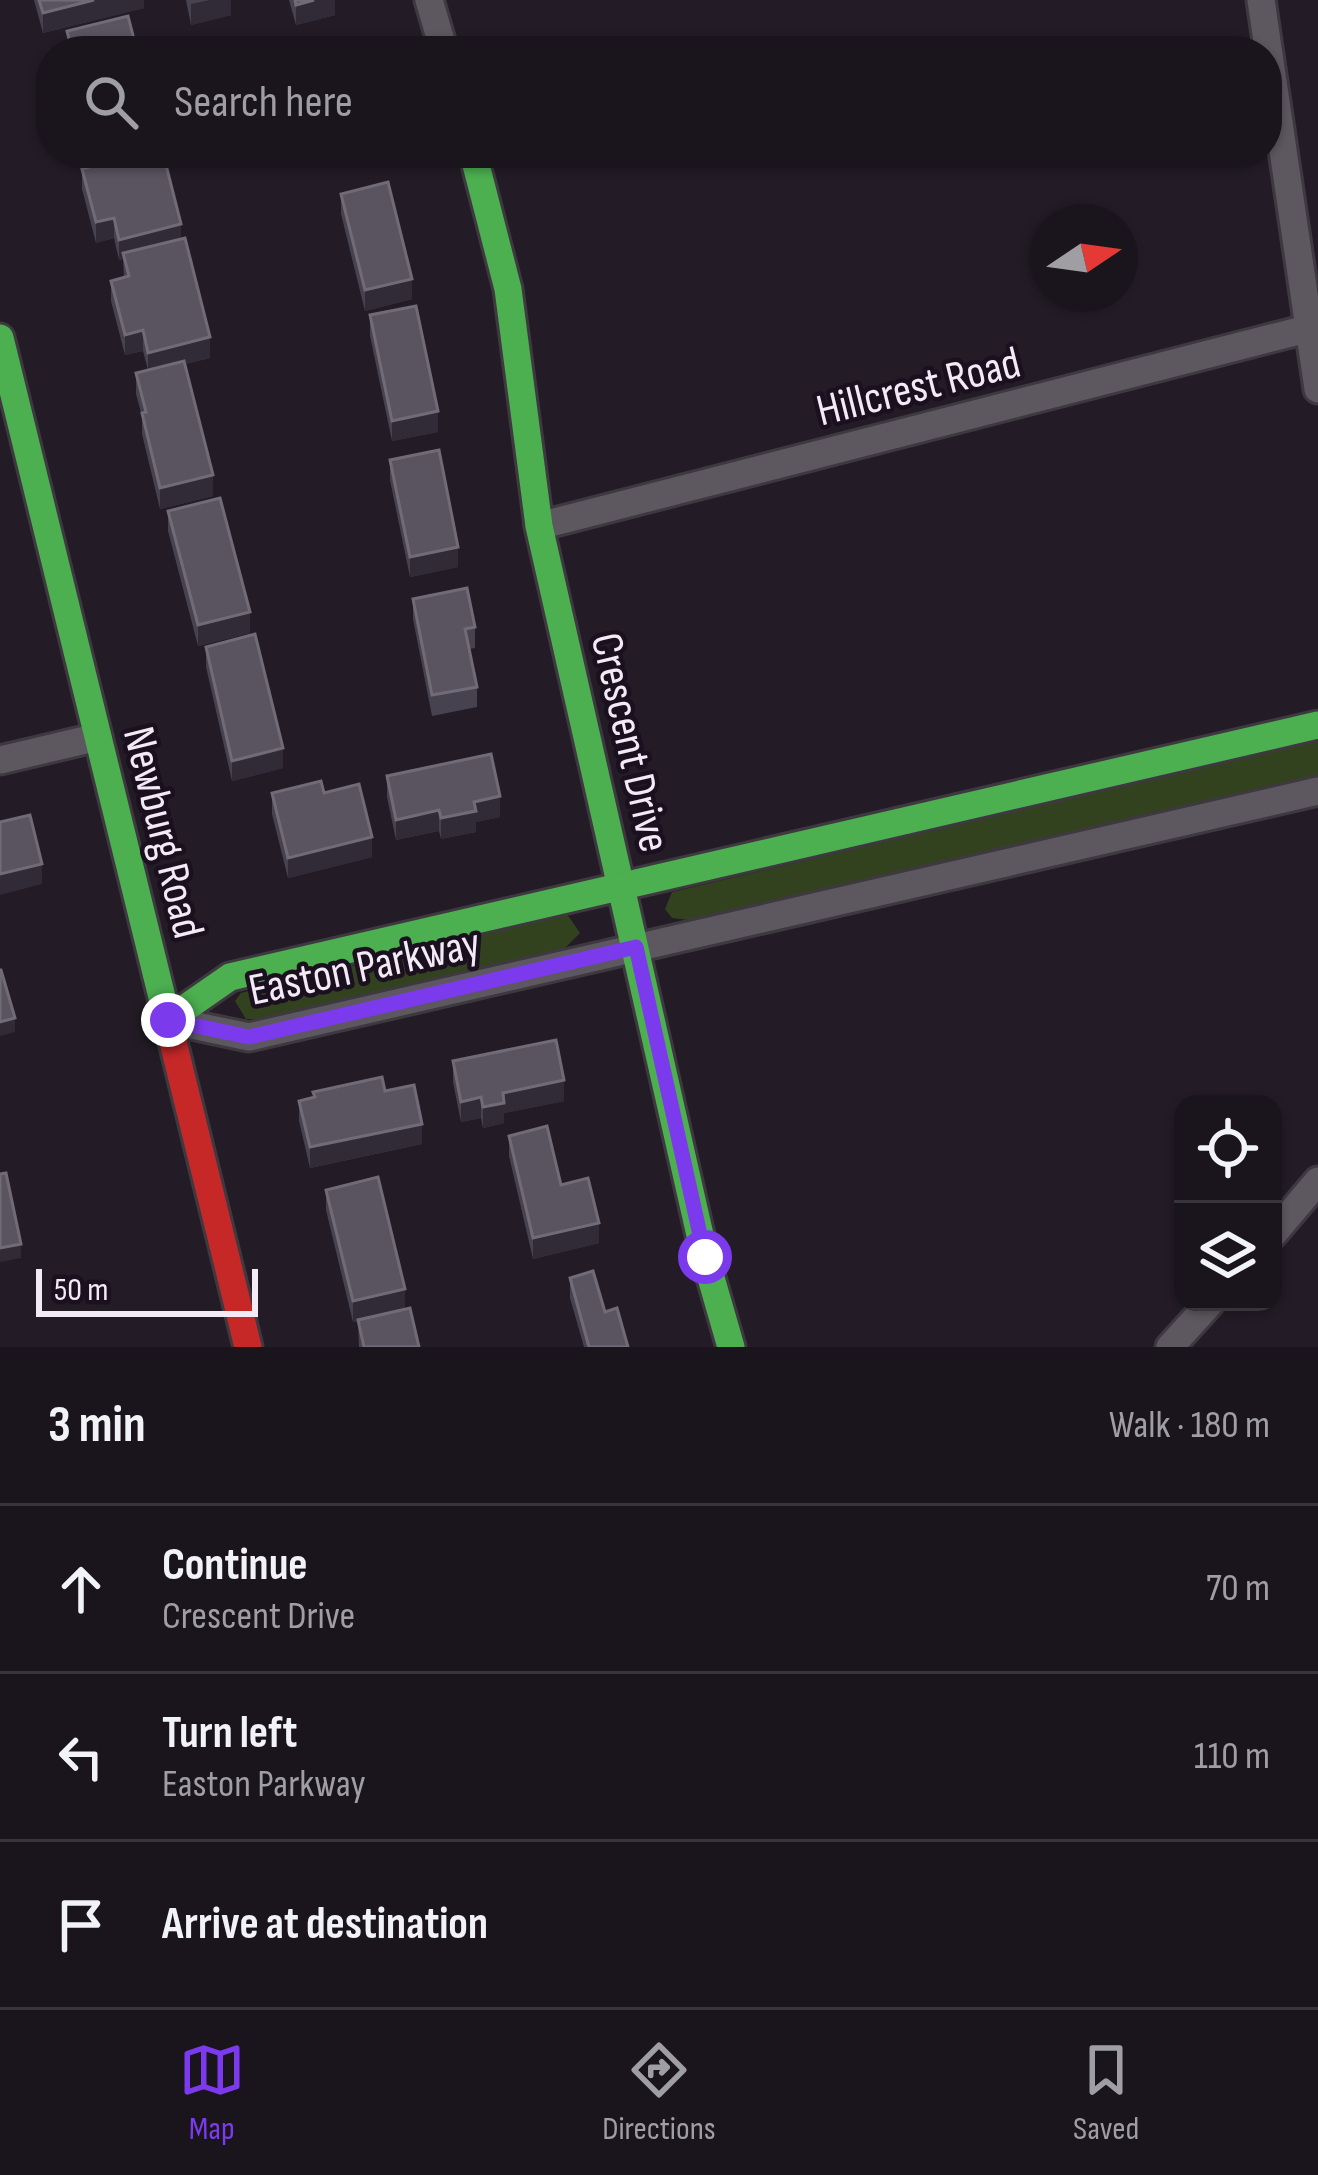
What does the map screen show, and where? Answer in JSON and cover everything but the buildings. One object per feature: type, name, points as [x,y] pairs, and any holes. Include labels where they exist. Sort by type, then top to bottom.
[{"type":"street","points":[[429,0],[440,36]]},
{"type":"street","points":[[1261,0],[1267,36]]},
{"type":"street","points":[[1282,132],[1313,327],[1318,389]]},
{"type":"street","name":"Crescent Drive","points":[[477,168],[508,289],[539,526],[705,1257],[731,1347]]},
{"type":"street","name":"Hillcrest Road","points":[[539,526],[1313,327]]},
{"type":"street","name":"Newburg Road","points":[[0,338],[248,1347]]},
{"type":"street","name":"Easton Parkway","points":[[168,1020],[230,977],[1318,724]]},
{"type":"street","points":[[0,760],[98,736]]},
{"type":"street","name":"Easton Parkway","points":[[168,1020],[249,1037],[1318,791]]},
{"type":"street","points":[[1282,1223],[1318,1181]]},
{"type":"street","points":[[1170,1347],[1203,1311]]},
{"type":"green space","points":[[1318,740],[1318,775],[689,920],[672,918],[665,909],[672,892]]},
{"type":"green space","points":[[567,914],[580,933],[564,949],[259,1019],[246,1019],[235,1001],[241,993]]},
{"type":"traffic: fast","points":[[477,168],[508,289],[539,526],[705,1257],[731,1347]]},
{"type":"traffic: fast","points":[[0,338],[173,1042]]},
{"type":"traffic: fast","points":[[168,1020],[230,977],[1318,725]]},
{"type":"traffic: jam","points":[[173,1042],[248,1347]]},
{"type":"route","points":[[168,1020],[249,1037],[636,947],[705,1257]]}]
